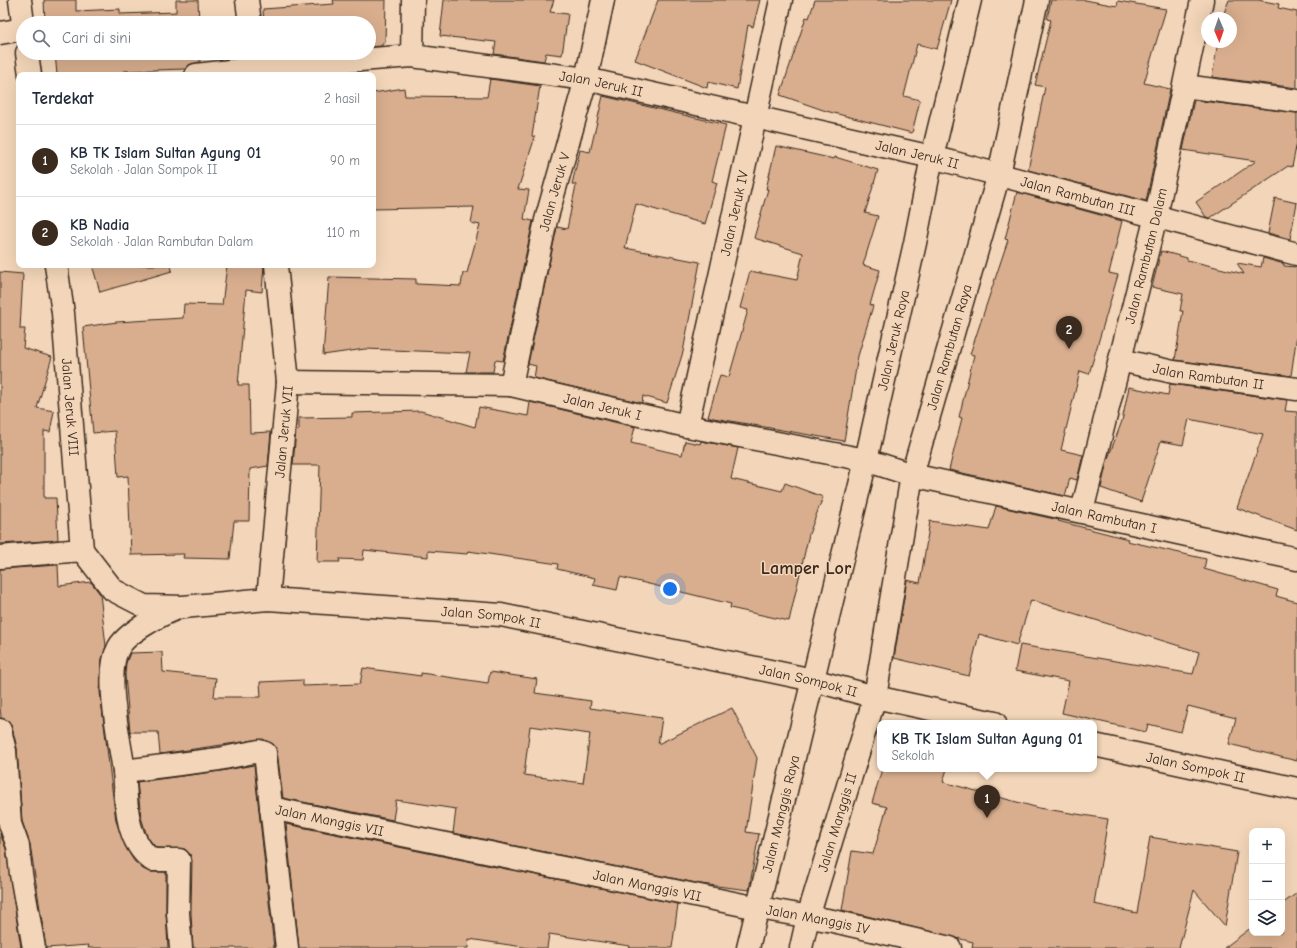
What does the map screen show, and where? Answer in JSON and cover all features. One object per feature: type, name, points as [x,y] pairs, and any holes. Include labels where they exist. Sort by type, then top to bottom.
[{"type":"street","points":[[20,0],[22,16]]},
{"type":"street","points":[[247,0],[249,16]]},
{"type":"street","points":[[412,56],[413,0]]},
{"type":"street","name":"Jalan Jeruk V","points":[[511,385],[546,220],[586,79],[603,0]]},
{"type":"street","name":"Jalan Jeruk IV","points":[[687,426],[781,0]]},
{"type":"street","name":"Jalan Jeruk Raya","points":[[813,680],[866,460],[915,243],[932,157],[970,0]]},
{"type":"street","name":"Jalan Rambutan Raya","points":[[875,696],[912,475],[999,174],[1037,0]]},
{"type":"street","name":"Jalan Rambutan Dalam","points":[[1082,511],[1156,216],[1202,0]]},
{"type":"street","points":[[0,33],[16,30]]},
{"type":"street","name":"Jalan Jeruk II","points":[[376,58],[412,56],[586,79],[932,157],[999,174]]},
{"type":"street","points":[[28,60],[30,72]]},
{"type":"street","name":"Jalan Jeruk II","points":[[214,72],[255,65],[342,60]]},
{"type":"street","points":[[1184,86],[1297,101]]},
{"type":"street","name":"Jalan Rambutan III","points":[[999,174],[1297,254]]},
{"type":"street","name":"Jalan Jeruk VIII","points":[[56,268],[63,313],[82,550]]},
{"type":"street","name":"Jalan Jeruk VII","points":[[268,599],[288,382],[276,268]]},
{"type":"street","name":"Jalan Rambutan II","points":[[1120,360],[1173,372],[1297,389]]},
{"type":"street","name":"Jalan Jeruk I","points":[[288,382],[511,385],[687,426],[866,460],[912,475]]},
{"type":"street","name":"Jalan Rambutan I","points":[[912,475],[1297,559]]},
{"type":"street","points":[[0,557],[82,550]]},
{"type":"street","name":"Jalan Sompok II","points":[[82,550],[113,590],[144,606],[183,607],[268,599],[501,615],[813,680],[875,696],[982,720]]},
{"type":"street","points":[[181,948],[178,913],[179,860],[152,860],[140,848],[132,836],[129,825],[124,771],[113,688],[113,673],[117,649],[126,639],[168,612],[183,607]]},
{"type":"street","name":"Jalan Manggis Raya","points":[[748,948],[813,680]]},
{"type":"street","name":"Jalan Manggis II","points":[[801,948],[808,917],[875,696]]},
{"type":"street","points":[[0,730],[5,751],[10,824],[18,846],[34,948]]},
{"type":"street","name":"Jalan Sompok II","points":[[1097,746],[1297,789]]},
{"type":"street","name":"Jalan Manggis VII","points":[[124,771],[262,752],[266,756],[271,808],[757,908]]},
{"type":"street","points":[[271,808],[287,948]]},
{"type":"street","name":"Jalan Manggis IV","points":[[757,908],[808,917],[950,948]]},
{"type":"building","points":[[44,0],[76,0],[76,11],[120,9],[120,14],[176,12],[176,0],[198,0],[199,16],[45,16]]},
{"type":"building","points":[[333,0],[386,0],[385,43],[382,43],[382,46],[376,46],[376,16],[264,16],[263,9],[334,4]]},
{"type":"building","points":[[444,0],[554,0],[550,12],[568,14],[562,55],[546,53],[544,61],[494,54],[496,42],[440,36]]},
{"type":"building","points":[[658,0],[760,0],[753,27],[748,25],[737,89],[708,82],[707,88],[635,60]]},
{"type":"building","points":[[815,0],[951,0],[937,49],[917,44],[904,96],[920,100],[912,133],[826,111],[780,95],[806,17],[809,18]]},
{"type":"building","points":[[1051,0],[1085,0],[1117,6],[1118,1],[1166,9],[1144,83],[1170,89],[1146,201],[1028,170],[1045,87],[1035,85],[1051,20],[1047,19]]},
{"type":"building","points":[[1229,0],[1258,0],[1279,4],[1278,8],[1297,12],[1297,88],[1212,77],[1217,48],[1237,48],[1237,12],[1224,12]]},
{"type":"building","points":[[56,60],[200,60],[200,62],[189,65],[185,69],[124,72],[57,72]]},
{"type":"building","points":[[490,79],[540,86],[532,136],[535,137],[518,189],[529,190],[524,219],[533,221],[503,361],[495,360],[493,372],[466,372],[470,353],[365,349],[323,355],[329,277],[416,279],[416,284],[461,286],[463,273],[467,273],[480,225],[471,223],[474,207],[376,209],[376,93],[404,88],[405,96],[487,97]]},
{"type":"building","points":[[603,96],[726,125],[712,181],[717,183],[705,224],[636,204],[625,248],[700,262],[683,352],[667,403],[643,396],[642,403],[534,378],[536,366],[528,364],[557,227],[567,229],[576,185],[572,184],[580,150],[590,152]]},
{"type":"building","points":[[1194,100],[1297,113],[1297,142],[1292,167],[1288,166],[1210,218],[1206,217],[1196,202],[1256,161],[1183,150]]},
{"type":"building","points":[[776,146],[834,159],[835,157],[878,170],[865,213],[878,216],[863,265],[880,270],[870,305],[873,306],[858,356],[844,441],[708,417],[720,375],[729,377],[748,310],[740,308],[750,271],[797,280],[803,253],[754,238],[768,189],[766,189]]},
{"type":"building","points":[[1017,192],[1122,221],[1109,273],[1118,275],[1089,374],[1080,371],[1061,450],[1083,455],[1077,480],[1070,478],[1065,496],[949,470],[962,418],[959,417],[974,355],[970,354],[1008,240],[1005,239]]},
{"type":"building","points":[[1275,198],[1297,203],[1290,239],[1268,233]]},
{"type":"building","points":[[1161,251],[1187,258],[1187,260],[1244,274],[1237,263],[1261,267],[1263,258],[1284,264],[1284,266],[1297,267],[1297,334],[1291,376],[1175,360],[1183,311],[1180,311],[1183,294],[1152,287]]},
{"type":"building","points":[[93,268],[172,268],[172,271],[100,292]]},
{"type":"building","points":[[227,268],[264,268],[262,292],[246,290],[238,385],[249,385],[250,433],[271,432],[268,466],[250,469],[249,521],[234,521],[230,559],[183,558],[184,554],[131,555],[128,476],[118,477],[115,431],[93,433],[83,327],[117,322],[183,318],[184,304],[222,305]]},
{"type":"building","points":[[0,272],[23,274],[20,329],[25,329],[23,348],[52,357],[37,408],[54,411],[50,432],[44,431],[44,498],[56,498],[58,540],[0,544]]},
{"type":"building","points":[[1170,384],[1287,400],[1285,411],[1297,412],[1297,530],[1237,508],[1263,434],[1189,419],[1183,445],[1161,441],[1141,502],[1101,488],[1107,461],[1122,421],[1129,387],[1168,395]]},
{"type":"building","points":[[530,402],[635,427],[631,443],[682,455],[685,441],[700,444],[701,441],[738,448],[731,479],[782,491],[785,483],[823,497],[809,534],[789,621],[730,608],[731,604],[620,577],[617,590],[593,585],[595,578],[557,569],[558,564],[468,551],[467,554],[428,551],[428,557],[364,550],[363,560],[339,559],[340,562],[317,562],[320,465],[293,465],[296,430],[299,430],[299,418],[352,417],[352,413],[421,411],[475,427],[479,407],[528,416]]},
{"type":"building","points":[[996,506],[1059,520],[1058,521],[1128,539],[1127,541],[1206,559],[1204,569],[1278,590],[1276,596],[1297,602],[1297,761],[1229,744],[1236,718],[1188,706],[1181,732],[1148,724],[1146,732],[1062,713],[1069,681],[1015,671],[1020,645],[1193,674],[1199,652],[1031,600],[1017,645],[979,634],[969,676],[894,658],[907,580],[920,583],[930,521],[989,530]]},
{"type":"building","points":[[58,565],[59,586],[91,582],[100,594],[106,646],[102,659],[100,692],[116,821],[125,846],[134,861],[143,869],[151,872],[166,872],[168,948],[88,948],[89,945],[46,948],[30,844],[22,821],[17,748],[9,721],[1,718],[0,569]]},
{"type":"building","points":[[162,652],[163,672],[216,678],[214,697],[261,697],[260,682],[303,680],[303,686],[360,684],[363,668],[421,676],[421,673],[488,683],[490,672],[537,679],[535,693],[591,701],[590,708],[662,718],[658,744],[732,708],[757,758],[746,832],[759,834],[749,890],[701,884],[453,833],[456,809],[396,800],[393,820],[283,798],[277,751],[274,745],[263,739],[160,754],[158,732],[130,732],[125,675],[126,663],[130,653]],"holes":[[[530,726],[590,734],[583,783],[524,775]]]},
{"type":"building","points":[[254,765],[274,948],[193,948],[191,913],[192,860],[190,854],[185,849],[157,848],[152,843],[147,836],[141,817],[137,782]]},
{"type":"building","points":[[881,772],[946,772],[943,782],[1039,808],[1108,819],[1094,904],[1137,913],[1150,837],[1237,852],[1225,926],[1194,890],[1179,948],[972,948],[973,942],[842,910],[852,851],[873,854],[887,807],[872,803]]},
{"type":"building","points":[[286,824],[678,904],[672,948],[629,948],[630,946],[549,934],[547,948],[530,948],[469,939],[468,948],[299,948]]},
{"type":"building","points":[[0,833],[6,849],[21,948],[0,948]]},
{"type":"building","points":[[1297,893],[1297,948],[1224,948],[1249,929],[1249,936],[1285,936],[1285,902]]},
{"type":"place","name":"KB Nadia","points":[[1069,349]]},
{"type":"place","name":"KB TK Islam Sultan Agung 01","points":[[987,818]]},
{"type":"district","name":"Lamper Lor","points":[[806,568]]}]
